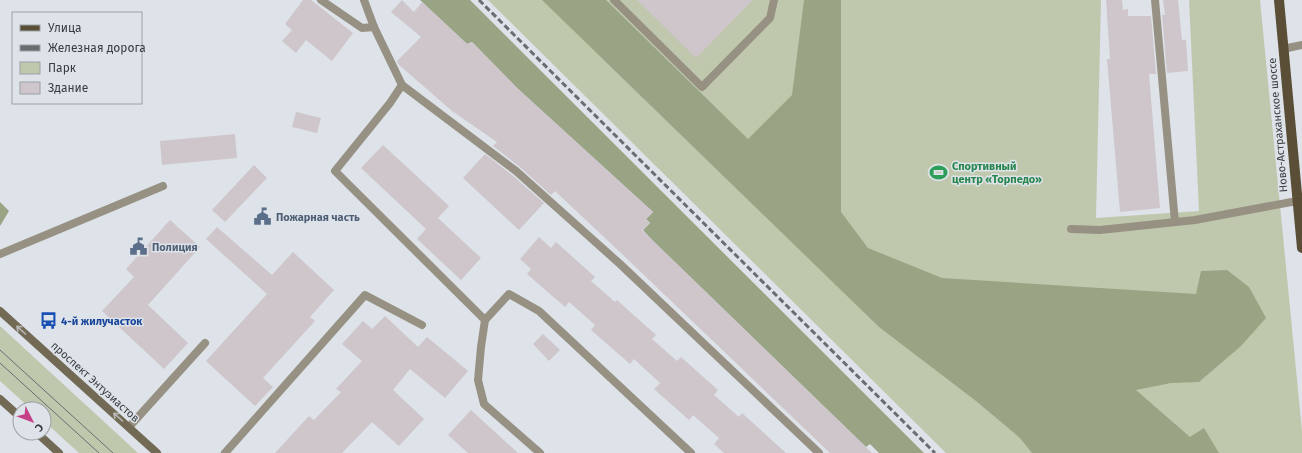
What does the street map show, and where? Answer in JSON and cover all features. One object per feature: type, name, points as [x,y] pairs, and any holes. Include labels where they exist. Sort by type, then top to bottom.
[{"type":"main road","name":"Ново-Астраханское шоссе","points":[[1278,0],[1302,248]]},
{"type":"main road","name":"проспект Энтузиастов","points":[[0,310],[157,453]]},
{"type":"main road","points":[[0,399],[12,410]]},
{"type":"main road","points":[[46,441],[59,453]]},
{"type":"lane","points":[[321,0],[362,28],[374,27]]},
{"type":"lane","points":[[364,0],[374,27],[402,85],[522,176],[620,264],[819,453]]},
{"type":"lane","points":[[614,0],[702,87],[770,18],[774,0]]},
{"type":"lane","points":[[1155,0],[1175,222]]},
{"type":"lane","points":[[1283,49],[1302,46]]},
{"type":"lane","points":[[402,85],[390,103],[335,171],[485,320]]},
{"type":"lane","points":[[0,254],[163,186]]},
{"type":"lane","points":[[1071,229],[1100,230],[1195,220],[1297,201]]},
{"type":"lane","points":[[540,453],[484,404],[478,380],[485,320],[509,294],[539,311],[691,453]]},
{"type":"lane","points":[[225,453],[365,295],[422,325]]},
{"type":"lane","points":[[129,428],[205,343]]},
{"type":"green space","points":[[420,0],[470,0],[924,453],[879,453],[870,444],[866,447],[652,240],[643,230],[650,223],[646,219],[653,212],[517,88],[472,42],[467,44]]},
{"type":"green space","points":[[488,0],[1101,0],[1096,218],[1199,211],[1189,0],[1260,0],[1302,431],[1302,453],[946,453]]},
{"type":"green space","points":[[542,0],[606,0],[748,139],[792,95],[804,0],[841,0],[841,212],[868,248],[942,278],[1196,294],[1201,271],[1227,270],[1249,287],[1266,318],[1241,346],[1199,382],[1171,383],[1136,390],[1190,437],[1204,428],[1219,453],[1032,453],[1020,438],[976,401],[879,327]]},
{"type":"green space","points":[[0,202],[9,211],[0,226]]},
{"type":"green space","points":[[0,326],[138,453],[79,453],[52,428],[52,401],[22,401],[0,381]]},
{"type":"building","points":[[303,0],[311,0],[353,33],[332,61],[306,40],[296,53],[282,41],[292,30],[285,24]]},
{"type":"building","points":[[402,0],[414,12],[422,2],[467,44],[472,42],[517,88],[653,212],[646,219],[650,223],[642,230],[872,453],[830,453],[555,191],[551,195],[520,167],[493,146],[497,142],[452,111],[398,64],[397,61],[421,37],[391,12]]},
{"type":"building","points":[[637,0],[753,0],[696,58]]},
{"type":"building","points":[[1106,0],[1122,0],[1123,10],[1128,9],[1128,16],[1151,16],[1156,74],[1149,74],[1160,208],[1120,212],[1107,59],[1110,59]]},
{"type":"building","points":[[1163,0],[1178,0],[1182,40],[1186,40],[1188,71],[1167,73],[1162,15],[1165,15]]},
{"type":"building","points":[[296,112],[321,118],[317,133],[292,127]]},
{"type":"building","points":[[235,134],[237,158],[162,165],[160,141]]},
{"type":"building","points":[[383,145],[449,206],[438,218],[481,258],[461,280],[417,239],[426,229],[361,168]]},
{"type":"building","points":[[485,154],[544,203],[519,230],[463,178]]},
{"type":"building","points":[[254,165],[267,178],[225,222],[212,210]]},
{"type":"building","points":[[170,220],[200,247],[148,305],[188,343],[164,369],[102,311],[134,277],[126,269]]},
{"type":"building","points":[[217,227],[272,275],[293,252],[334,290],[310,317],[315,321],[263,378],[273,387],[255,406],[206,361],[267,294],[206,239]]},
{"type":"building","points":[[539,237],[551,248],[556,242],[595,277],[591,281],[615,302],[617,300],[656,335],[652,339],[677,361],[681,357],[718,390],[714,395],[739,417],[742,413],[786,453],[724,453],[714,444],[719,438],[693,415],[689,420],[654,389],[660,383],[634,359],[630,364],[591,330],[595,325],[569,302],[565,307],[527,274],[531,269],[520,259]]},
{"type":"building","points":[[385,316],[418,347],[427,337],[468,371],[445,398],[410,369],[393,390],[424,419],[399,446],[372,422],[342,453],[275,453],[309,416],[314,420],[341,392],[336,389],[362,361],[342,344],[363,321],[372,329]]},
{"type":"building","points":[[543,334],[560,350],[549,361],[533,344]]},
{"type":"building","points":[[471,410],[518,453],[468,453],[448,435]]},
{"type":"tram line","points":[[0,350],[113,453]]},
{"type":"tram line","points":[[0,363],[99,453]]},
{"type":"railway","points":[[479,0],[935,453]]},
{"type":"place","name":"Спортивный центр «Торпедо»","points":[[939,172]]},
{"type":"place","name":"Пожарная часть","points":[[263,217]]},
{"type":"place","name":"Полиция","points":[[139,247]]},
{"type":"place","name":"4-й жилучасток","points":[[48,321]]}]
